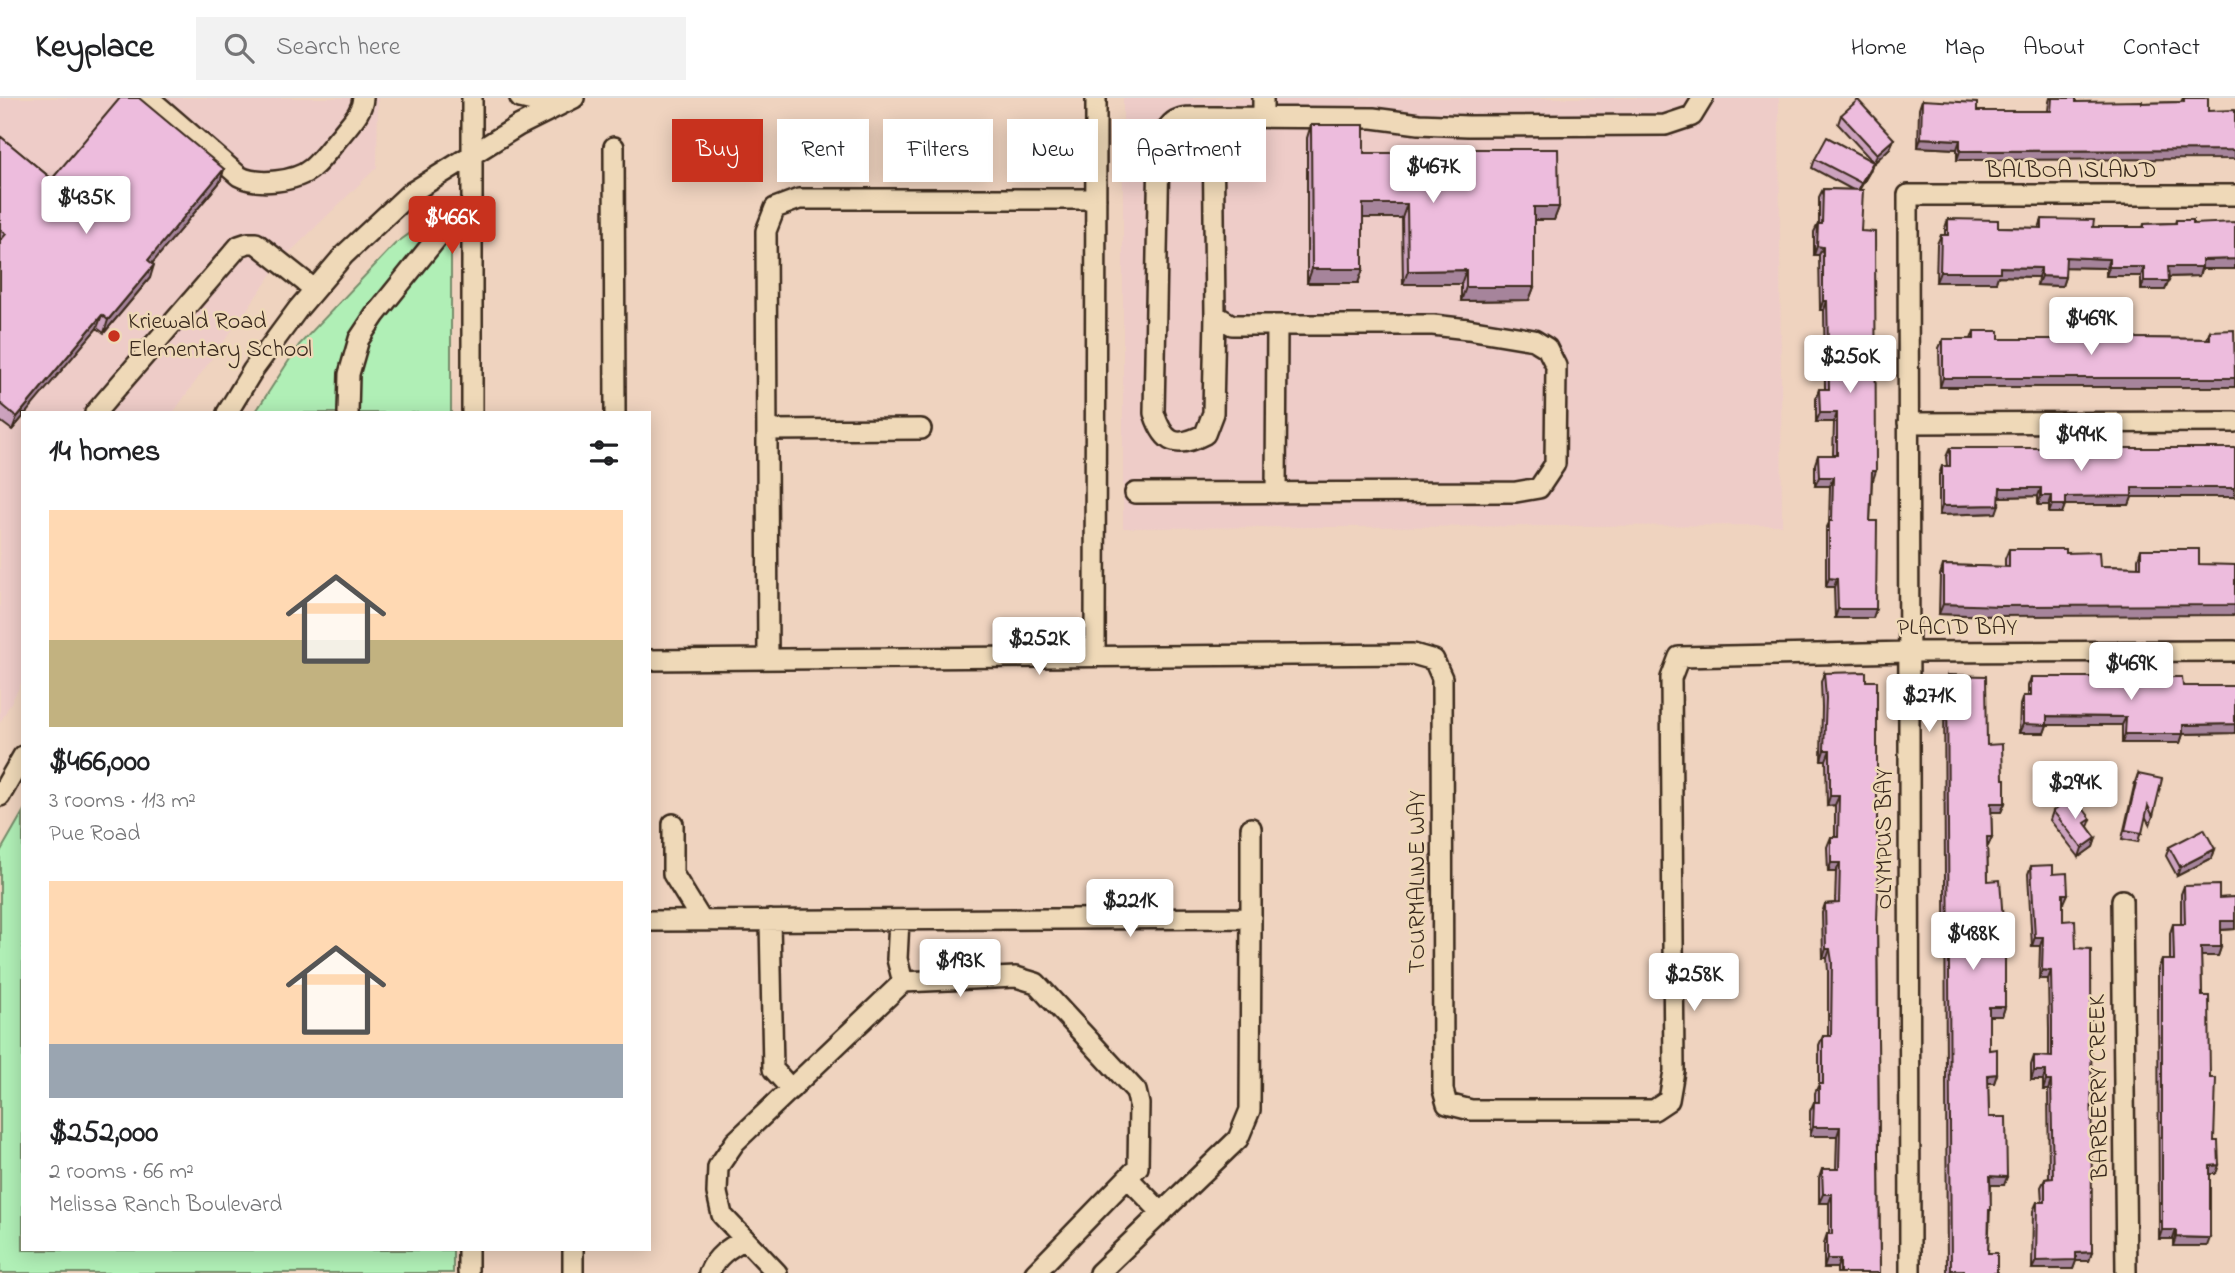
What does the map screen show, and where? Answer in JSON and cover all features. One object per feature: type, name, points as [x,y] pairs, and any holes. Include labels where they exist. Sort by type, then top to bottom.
[{"type":"street","points":[[149,98],[239,176],[259,183],[293,177],[312,168],[359,113],[363,98]]},
{"type":"street","points":[[472,98],[472,411]]},
{"type":"street","points":[[520,98],[537,102],[569,100]]},
{"type":"street","points":[[651,660],[1096,656],[1096,98]]},
{"type":"street","points":[[1213,117],[1213,414],[1205,433],[1190,442],[1171,441],[1160,432],[1154,413],[1159,147],[1166,127],[1182,117],[1213,117],[1263,107],[1419,124],[1665,125],[1692,116],[1703,98]]},
{"type":"street","points":[[227,411],[253,370],[314,289],[344,255],[408,194],[518,126],[569,100]]},
{"type":"street","points":[[614,147],[615,411]]},
{"type":"street","name":"BALBOA ISLAND","points":[[1908,195],[2235,195]]},
{"type":"street","name":"OLYMPUS BAY","points":[[1908,195],[1910,1273]]},
{"type":"street","points":[[768,659],[766,231],[775,208],[799,199],[1096,200]]},
{"type":"street","points":[[348,411],[349,374],[359,339],[375,315],[441,233],[452,226],[473,226]]},
{"type":"street","points":[[97,411],[239,246],[256,243],[314,289]]},
{"type":"street","points":[[1135,493],[1516,492],[1539,488],[1555,464],[1556,366],[1547,348],[1534,340],[1433,325],[1232,325],[1215,315]]},
{"type":"street","points":[[1276,493],[1277,325]]},
{"type":"street","points":[[1908,423],[2235,422]]},
{"type":"street","points":[[767,430],[921,429]]},
{"type":"street","name":"PLACID BAY","points":[[1447,1104],[1471,1110],[1654,1110],[1669,1100],[1674,1072],[1671,678],[1679,657],[1909,652],[2235,651]]},
{"type":"street","name":"TOURMALINE WAY","points":[[1096,656],[1413,654],[1434,660],[1442,678],[1443,1090],[1447,1104]]},
{"type":"street","points":[[0,796],[21,759]]},
{"type":"street","points":[[673,824],[673,874],[702,921]]},
{"type":"street","points":[[1099,1273],[1238,1139],[1250,1110],[1251,828]]},
{"type":"street","name":"BARBERRY CREEK","points":[[2123,900],[2126,1273]]},
{"type":"street","points":[[651,921],[1251,918]]},
{"type":"street","points":[[770,920],[773,1069],[791,1089]]},
{"type":"street","points":[[899,920],[897,959],[903,982]]},
{"type":"street","points":[[777,1273],[722,1215],[717,1193],[718,1167],[735,1142],[903,982],[1016,977],[1037,983],[1136,1091],[1139,1104],[1138,1167],[1035,1273]]},
{"type":"street","points":[[1128,1178],[1162,1213]]},
{"type":"street","points":[[709,1273],[713,1264],[726,1250],[745,1239]]},
{"type":"street","points":[[468,1251],[468,1273]]},
{"type":"street","points":[[573,1251],[573,1273]]},
{"type":"shaded area","name":"Kriewald Road Elementary School","points":[[0,98],[378,98],[377,167],[282,260],[174,411],[21,411],[21,684],[0,723]]},
{"type":"shaded area","points":[[1123,98],[1779,98],[1782,525],[1123,528],[1123,182],[1266,182],[1266,119],[1123,119]]},
{"type":"green space","points":[[451,204],[451,411],[256,411],[299,345],[395,244]]},
{"type":"green space","points":[[21,815],[21,1251],[453,1251],[453,1273],[0,1273],[0,852]]},
{"type":"building","points":[[120,98],[139,98],[224,169],[148,260],[154,265],[108,320],[102,315],[17,417],[0,403],[0,241],[6,234],[0,229],[0,136],[52,179]]},
{"type":"building","points":[[2052,98],[2076,98],[2076,102],[2142,103],[2184,102],[2184,98],[2208,98],[2208,111],[2235,110],[2235,150],[1960,151],[1960,140],[1921,138],[1922,100],[1977,103],[1977,111],[2051,111]]},
{"type":"building","points":[[1858,100],[1894,139],[1877,154],[1841,115]]},
{"type":"building","points":[[1311,125],[1364,125],[1364,153],[1450,153],[1450,147],[1558,149],[1559,207],[1534,207],[1534,287],[1466,287],[1466,270],[1408,271],[1407,204],[1363,204],[1363,269],[1312,269]]},
{"type":"building","points":[[1827,137],[1873,162],[1861,183],[1815,159]]},
{"type":"building","points":[[1823,189],[1863,190],[1861,231],[1875,232],[1876,471],[1872,471],[1870,521],[1877,521],[1876,609],[1838,609],[1837,579],[1829,578],[1829,521],[1832,521],[1833,477],[1819,477],[1818,455],[1837,455],[1837,413],[1820,413],[1819,389],[1829,389],[1827,301],[1823,301],[1823,247],[1817,246],[1818,224],[1822,224]]},
{"type":"building","points":[[1948,219],[1998,220],[1998,227],[2042,228],[2042,219],[2094,220],[2093,227],[2144,227],[2144,224],[2176,223],[2176,220],[2193,220],[2193,224],[2235,222],[2235,259],[2202,260],[2202,267],[2168,267],[2169,281],[2144,281],[2144,267],[2109,267],[2109,259],[2066,257],[2065,277],[2041,276],[2041,268],[2000,267],[2000,272],[1940,272],[1941,235],[1948,235]]},
{"type":"building","points":[[2109,322],[2134,322],[2134,338],[2210,339],[2210,331],[2234,330],[2235,378],[1943,378],[1943,339],[1974,339],[1974,331],[1999,331],[1999,339],[2109,339]]},
{"type":"building","points":[[1950,448],[2066,448],[2066,456],[2116,456],[2116,448],[2235,448],[2235,488],[2132,488],[2132,496],[2066,497],[2066,505],[2052,505],[2052,496],[2041,496],[2041,488],[2000,488],[1999,505],[1942,506],[1942,466],[1950,466]]},
{"type":"building","points":[[2009,549],[2099,552],[2100,566],[2141,567],[2141,549],[2199,549],[2199,564],[2235,565],[2235,605],[1943,604],[1943,565],[2009,567]]},
{"type":"building","points":[[1866,672],[1866,681],[1877,681],[1880,1273],[1840,1273],[1840,1259],[1827,1259],[1827,1234],[1832,1234],[1832,1194],[1823,1194],[1822,1169],[1839,1169],[1840,1127],[1813,1127],[1814,1102],[1819,1102],[1819,1084],[1823,1084],[1823,1036],[1831,1036],[1832,962],[1830,949],[1826,949],[1825,904],[1839,903],[1840,863],[1831,863],[1831,837],[1838,837],[1839,796],[1830,796],[1830,750],[1824,750],[1824,673]]},
{"type":"building","points":[[1947,675],[1986,676],[1987,745],[2002,744],[2005,779],[2005,803],[1991,803],[1992,837],[1987,837],[1988,881],[2000,880],[2005,948],[2005,1007],[1989,1007],[1989,1050],[1997,1049],[1997,1074],[1988,1075],[1989,1117],[2006,1117],[2007,1177],[1990,1176],[1988,1253],[1997,1253],[1997,1273],[1964,1273],[1964,1270],[1951,1270]]},
{"type":"building","points":[[2031,677],[2182,677],[2183,686],[2235,686],[2235,724],[2183,725],[2183,734],[2125,734],[2126,717],[2047,716],[2047,725],[2023,724],[2023,696],[2031,696]]},
{"type":"building","points":[[2138,774],[2162,779],[2153,816],[2148,806],[2142,833],[2125,830]]},
{"type":"building","points":[[2073,795],[2091,819],[2085,823],[2096,838],[2082,848],[2053,811]]},
{"type":"building","points":[[2204,829],[2215,849],[2180,867],[2169,847]]},
{"type":"building","points":[[2053,865],[2053,874],[2067,873],[2068,894],[2063,894],[2063,921],[2075,920],[2076,948],[2091,949],[2092,1252],[2076,1253],[2076,1260],[2036,1261],[2037,1202],[2045,1202],[2045,1179],[2053,1178],[2051,1081],[2046,1081],[2046,1071],[2034,1071],[2034,1056],[2052,1057],[2052,1020],[2051,971],[2042,970],[2043,937],[2035,937],[2031,866]]},
{"type":"building","points":[[2219,885],[2219,898],[2235,897],[2235,921],[2221,921],[2221,947],[2201,947],[2202,996],[2209,996],[2210,1078],[2216,1078],[2214,1141],[2218,1141],[2219,1165],[2210,1166],[2210,1238],[2176,1237],[2176,1230],[2162,1230],[2162,960],[2174,960],[2173,924],[2185,924],[2184,886]]},
{"type":"place","name":"Kriewald Road Elementary School","points":[[114,336]]}]
